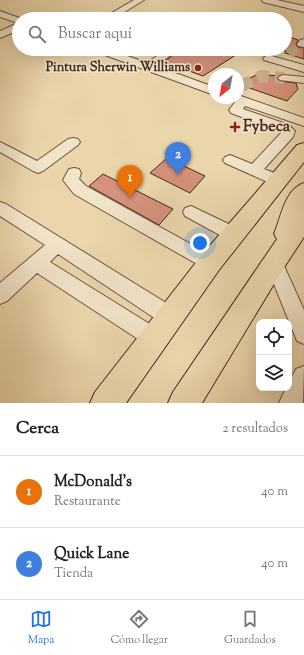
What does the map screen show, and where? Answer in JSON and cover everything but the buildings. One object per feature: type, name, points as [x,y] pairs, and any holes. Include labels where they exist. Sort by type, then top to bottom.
[{"type":"highway","points":[[106,403],[210,263],[304,149]]},
{"type":"highway","points":[[276,258],[299,197],[304,191]]},
{"type":"highway","points":[[184,403],[276,258],[304,219]]},
{"type":"street","points":[[119,12],[140,0]]},
{"type":"street","points":[[266,0],[304,9]]},
{"type":"street","points":[[285,0],[304,4]]},
{"type":"street","points":[[0,14],[12,18]]},
{"type":"street","points":[[0,35],[12,29]]},
{"type":"street","points":[[117,56],[208,89]]},
{"type":"street","points":[[148,67],[164,56]]},
{"type":"street","points":[[286,56],[304,62]]},
{"type":"street","points":[[268,58],[304,69]]},
{"type":"street","points":[[284,78],[304,80]]},
{"type":"street","points":[[244,100],[302,117]]},
{"type":"street","points":[[237,104],[235,110],[284,128],[288,131],[288,134],[254,170]]},
{"type":"street","points":[[0,146],[38,168],[73,142]]},
{"type":"street","points":[[230,160],[277,180]]},
{"type":"street","points":[[74,173],[71,180],[80,190],[210,263]]},
{"type":"street","points":[[0,208],[170,316]]},
{"type":"street","points":[[191,212],[233,234]]},
{"type":"street","points":[[0,295],[57,245]]},
{"type":"street","points":[[276,258],[304,334]]},
{"type":"street","points":[[36,262],[154,338]]},
{"type":"street","points":[[291,403],[304,377]]},
{"type":"tunnel","points":[[292,52],[302,44]]},
{"type":"tunnel","points":[[244,85],[262,76],[284,78]]},
{"type":"place","name":"Pintura Sherwin Williams","points":[[198,68]]},
{"type":"place","name":"Fybeca","points":[[235,127]]},
{"type":"place","name":"Quick Lane","points":[[178,175]]},
{"type":"place","name":"McDonald's","points":[[130,198]]}]
